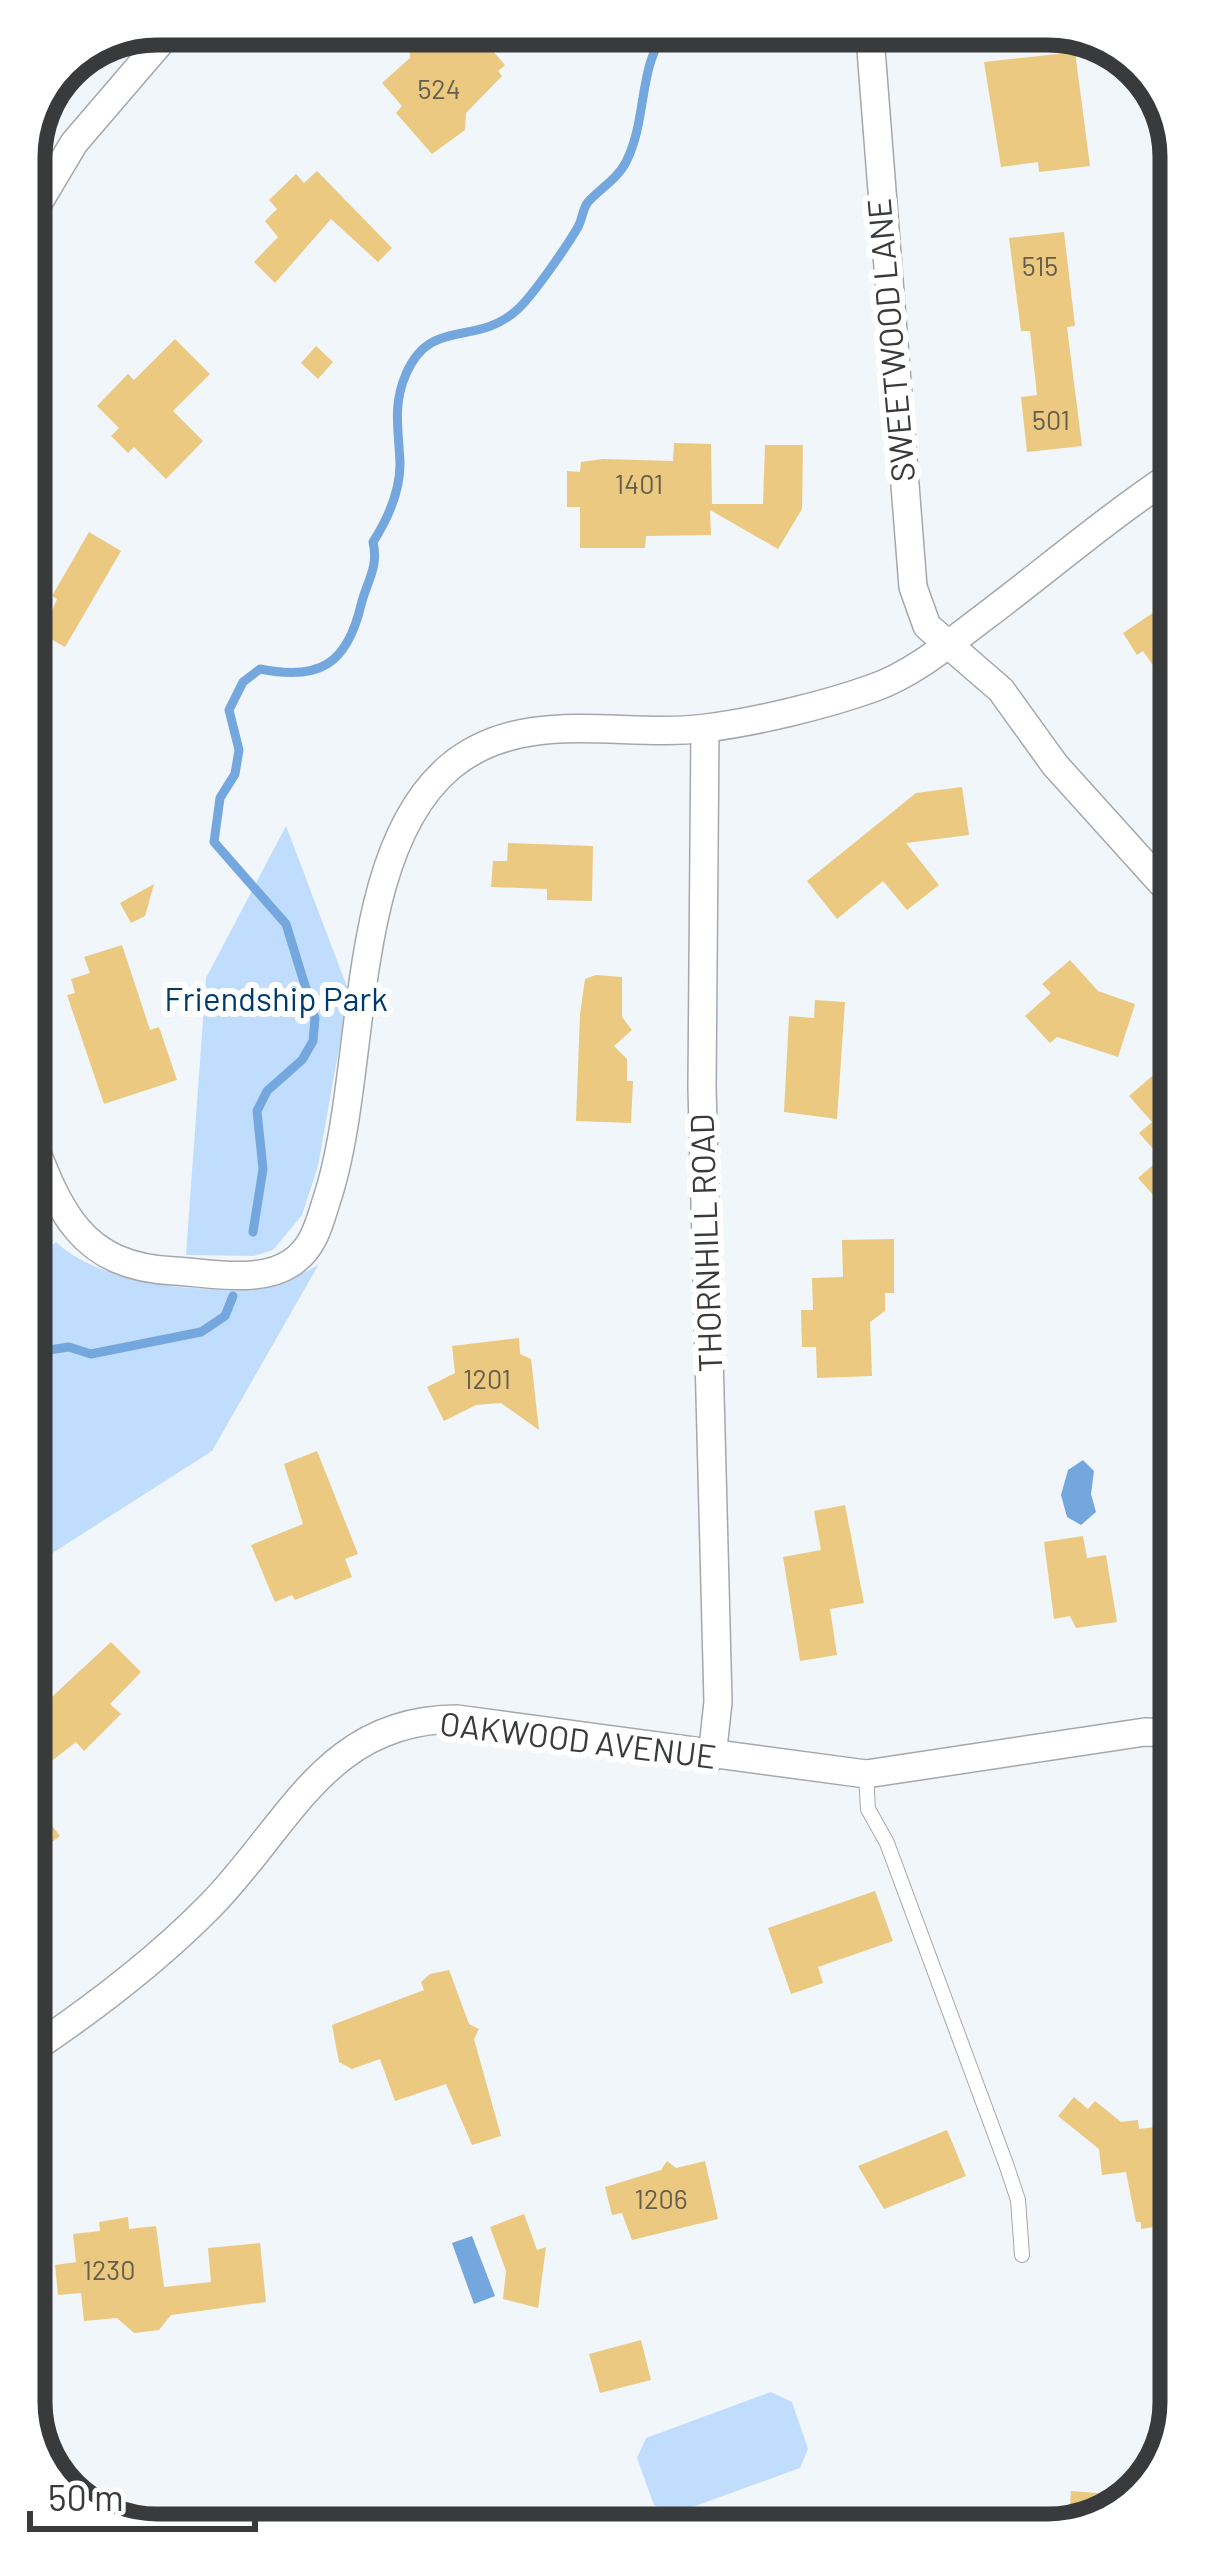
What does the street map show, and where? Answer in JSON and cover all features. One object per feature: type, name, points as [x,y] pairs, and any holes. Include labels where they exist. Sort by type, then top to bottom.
[{"type":"street","points":[[45,193],[74,143],[158,45]]},
{"type":"street","name":"SWEETWOOD LANE","points":[[870,45],[885,286],[913,587],[927,626],[945,647]]},
{"type":"street","points":[[45,1166],[67,1214],[94,1249],[115,1261],[146,1270],[242,1275],[290,1264],[316,1234],[333,1183],[378,901],[393,850],[421,799],[451,766],[479,749],[518,736],[570,727],[705,728],[871,689],[945,647],[1160,484]]},
{"type":"street","points":[[945,647],[972,662],[1000,690],[1055,765],[1160,881]]},
{"type":"street","name":"THORNHILL ROAD","points":[[705,728],[702,1100],[718,1702],[712,1757]]},
{"type":"street","name":"OAKWOOD AVENUE","points":[[45,2042],[77,2023],[207,1909],[250,1864],[318,1773],[364,1740],[415,1723],[457,1719],[712,1757],[866,1774],[1160,1732]]},
{"type":"lane","points":[[866,1774],[868,1809],[887,1843],[1018,2200],[1022,2255]]},
{"type":"green space","name":"Friendship Park","points":[[286,826],[349,992],[318,1166],[302,1215],[273,1250],[254,1256],[186,1255],[206,978]]},
{"type":"green space","points":[[56,1242],[111,1273],[185,1288],[260,1285],[319,1264],[212,1451],[45,1558],[45,1250]]},
{"type":"green space","points":[[771,2392],[792,2402],[808,2449],[800,2468],[673,2514],[654,2505],[637,2458],[646,2438]]},
{"type":"water","points":[[1083,1460],[1094,1471],[1091,1494],[1096,1512],[1081,1525],[1067,1517],[1061,1495],[1068,1470]]},
{"type":"water","points":[[472,2236],[495,2296],[474,2304],[452,2243]]},
{"type":"building","points":[[409,45],[488,45],[505,65],[498,71],[502,76],[466,113],[465,130],[432,154],[396,113],[402,106],[382,83],[410,58]]},
{"type":"building","points":[[1075,52],[1090,166],[1039,172],[1038,162],[1001,167],[984,62]]},
{"type":"building","points":[[317,171],[392,248],[378,262],[331,219],[275,283],[254,262],[278,237],[265,221],[277,209],[269,200],[296,174],[304,183]]},
{"type":"building","points":[[1064,232],[1075,326],[1067,327],[1082,446],[1027,452],[1021,397],[1037,395],[1030,331],[1021,331],[1009,238]]},
{"type":"building","points":[[175,339],[210,374],[173,411],[203,441],[166,479],[134,447],[128,453],[111,436],[119,428],[97,406],[128,374],[134,380]]},
{"type":"building","points":[[316,346],[333,362],[318,379],[301,363]]},
{"type":"building","points":[[674,443],[711,444],[712,504],[763,504],[765,445],[803,445],[802,509],[778,549],[710,510],[711,535],[646,536],[645,548],[580,548],[580,507],[567,507],[567,471],[580,472],[581,462],[603,459],[673,461]]},
{"type":"building","points":[[89,532],[121,551],[65,647],[45,636],[57,599],[52,596]]},
{"type":"building","points":[[1160,608],[1160,675],[1143,651],[1137,655],[1123,633]]},
{"type":"building","points":[[962,787],[969,835],[906,843],[939,885],[907,910],[883,881],[837,919],[807,881],[916,793]]},
{"type":"building","points":[[508,843],[593,846],[592,901],[547,900],[547,889],[491,887],[493,861],[507,861]]},
{"type":"building","points":[[154,884],[145,916],[131,923],[120,903]]},
{"type":"building","points":[[122,945],[150,1030],[159,1027],[177,1080],[104,1104],[67,995],[75,993],[71,979],[90,973],[84,957]]},
{"type":"building","points":[[1070,960],[1098,991],[1135,1004],[1118,1057],[1057,1037],[1050,1043],[1025,1016],[1051,993],[1042,984]]},
{"type":"building","points":[[622,977],[622,1017],[632,1030],[614,1046],[627,1059],[627,1081],[633,1081],[631,1123],[576,1121],[580,1014],[585,979]]},
{"type":"building","points":[[815,1000],[845,1002],[837,1119],[784,1112],[789,1016],[814,1018]]},
{"type":"building","points":[[1160,1073],[1160,1157],[1139,1133],[1152,1122],[1129,1096]]},
{"type":"building","points":[[1160,1159],[1160,1203],[1138,1178]]},
{"type":"building","points":[[894,1239],[894,1293],[885,1293],[885,1311],[870,1322],[872,1376],[817,1378],[816,1347],[802,1347],[801,1310],[813,1310],[812,1278],[843,1277],[842,1240]]},
{"type":"building","points":[[519,1338],[520,1354],[531,1359],[539,1430],[501,1403],[476,1405],[444,1421],[427,1387],[455,1373],[452,1346]]},
{"type":"building","points":[[317,1451],[358,1554],[345,1559],[352,1577],[295,1600],[292,1595],[275,1602],[251,1545],[303,1524],[284,1464]]},
{"type":"building","points":[[845,1505],[864,1603],[830,1609],[837,1655],[800,1661],[783,1557],[821,1550],[814,1511]]},
{"type":"building","points":[[1083,1536],[1087,1558],[1106,1555],[1117,1622],[1076,1628],[1070,1616],[1054,1619],[1044,1542]]},
{"type":"building","points":[[111,1642],[141,1672],[110,1704],[121,1714],[84,1751],[76,1742],[49,1763],[45,1759],[45,1703]]},
{"type":"building","points":[[45,1817],[60,1836],[45,1848]]},
{"type":"building","points":[[875,1891],[893,1941],[818,1967],[823,1983],[791,1994],[768,1928]]},
{"type":"building","points":[[449,1970],[469,2024],[479,2029],[474,2039],[501,2136],[472,2145],[446,2084],[395,2101],[380,2059],[352,2069],[339,2062],[332,2025],[424,1990],[421,1982],[430,1974]]},
{"type":"building","points":[[1074,2097],[1088,2109],[1095,2101],[1121,2122],[1138,2120],[1139,2129],[1160,2126],[1160,2226],[1141,2229],[1126,2172],[1102,2175],[1099,2149],[1058,2116]]},
{"type":"building","points":[[947,2130],[966,2176],[884,2209],[858,2166]]},
{"type":"building","points":[[667,2161],[676,2168],[705,2161],[718,2219],[632,2240],[622,2213],[612,2215],[605,2187],[661,2170]]},
{"type":"building","points":[[524,2214],[537,2250],[546,2247],[538,2308],[503,2299],[506,2271],[490,2227]]},
{"type":"building","points":[[128,2217],[129,2229],[156,2226],[164,2287],[211,2282],[208,2248],[260,2243],[266,2302],[171,2315],[159,2330],[134,2333],[117,2318],[84,2321],[81,2293],[58,2295],[55,2265],[76,2262],[73,2234],[100,2231],[99,2222]]},
{"type":"building","points":[[641,2340],[651,2380],[600,2393],[589,2354]]},
{"type":"building","points":[[1071,2491],[1111,2494],[1091,2506],[1069,2512]]},
{"type":"waterway","points":[[253,1232],[263,1169],[257,1111],[267,1091],[302,1060],[313,1041],[315,1018],[286,924],[214,842],[220,798],[235,774],[239,750],[229,710],[243,682],[260,669],[315,670],[328,664],[348,642],[373,567],[373,542],[398,484],[398,408],[406,374],[428,345],[502,321],[541,281],[578,227],[588,202],[626,162],[658,45]]},
{"type":"waterway","points":[[45,1351],[69,1347],[91,1354],[201,1332],[225,1316],[233,1296]]}]
